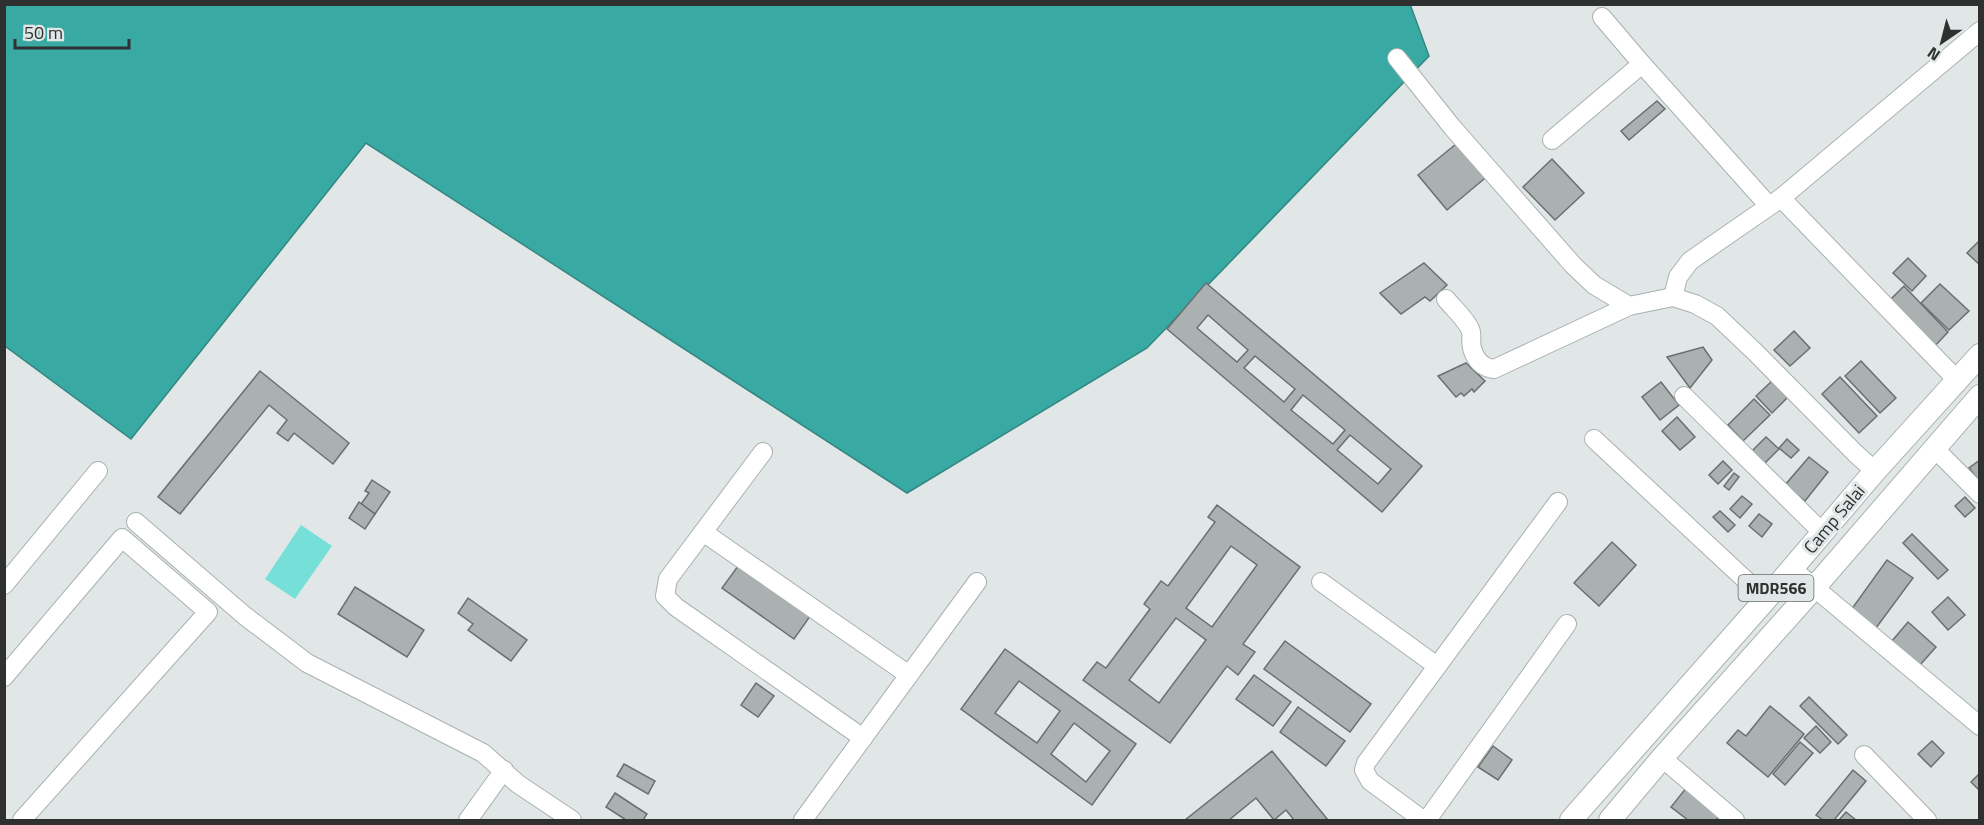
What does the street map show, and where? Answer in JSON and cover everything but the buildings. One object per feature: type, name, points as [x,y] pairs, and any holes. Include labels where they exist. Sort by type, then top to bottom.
[{"type":"main road","name":"Camp Salai","points":[[1571,820],[1766,599],[1875,471],[1980,355]]},
{"type":"main road","name":"Camp Salai","points":[[1610,820],[1980,396]]},
{"type":"street","points":[[1602,17],[1642,64],[1775,202],[1957,380]]},
{"type":"street","points":[[1673,297],[1678,277],[1690,261],[1775,202],[1980,31]]},
{"type":"street","points":[[1397,58],[1445,119],[1573,265],[1594,285],[1629,306]]},
{"type":"street","points":[[1551,140],[1642,64]]},
{"type":"street","points":[[1446,299],[1470,329],[1472,347],[1482,365],[1488,369],[1494,369],[1629,306],[1673,297],[1695,304],[1717,316],[1875,471]]},
{"type":"street","points":[[1684,396],[1823,533]]},
{"type":"street","points":[[1594,439],[1766,599]]},
{"type":"street","points":[[1934,448],[1980,494]]},
{"type":"street","points":[[763,452],[668,579],[665,596],[676,607],[863,738]]},
{"type":"street","points":[[4,585],[98,471]]},
{"type":"street","points":[[1558,502],[1366,763],[1364,770],[1370,781],[1425,820],[1567,624]]},
{"type":"street","points":[[136,522],[278,643],[307,663],[489,757],[525,788],[572,820]]},
{"type":"street","points":[[703,532],[909,675]]},
{"type":"street","points":[[4,677],[122,537],[208,612],[22,820]]},
{"type":"street","points":[[1792,569],[1980,726]]},
{"type":"street","points":[[809,818],[863,738],[977,582]]},
{"type":"street","points":[[1321,582],[1437,666]]},
{"type":"street","points":[[200,606],[215,591]]},
{"type":"street","points":[[1863,755],[1927,820]]},
{"type":"street","points":[[1662,758],[1735,820]]},
{"type":"street","points":[[468,820],[504,770]]},
{"type":"shaded area","points":[[1410,4],[1429,56],[1147,348],[907,493],[366,143],[131,439],[5,346],[5,5]]},
{"type":"shaded area","points":[[301,525],[332,546],[295,599],[265,579]]}]
